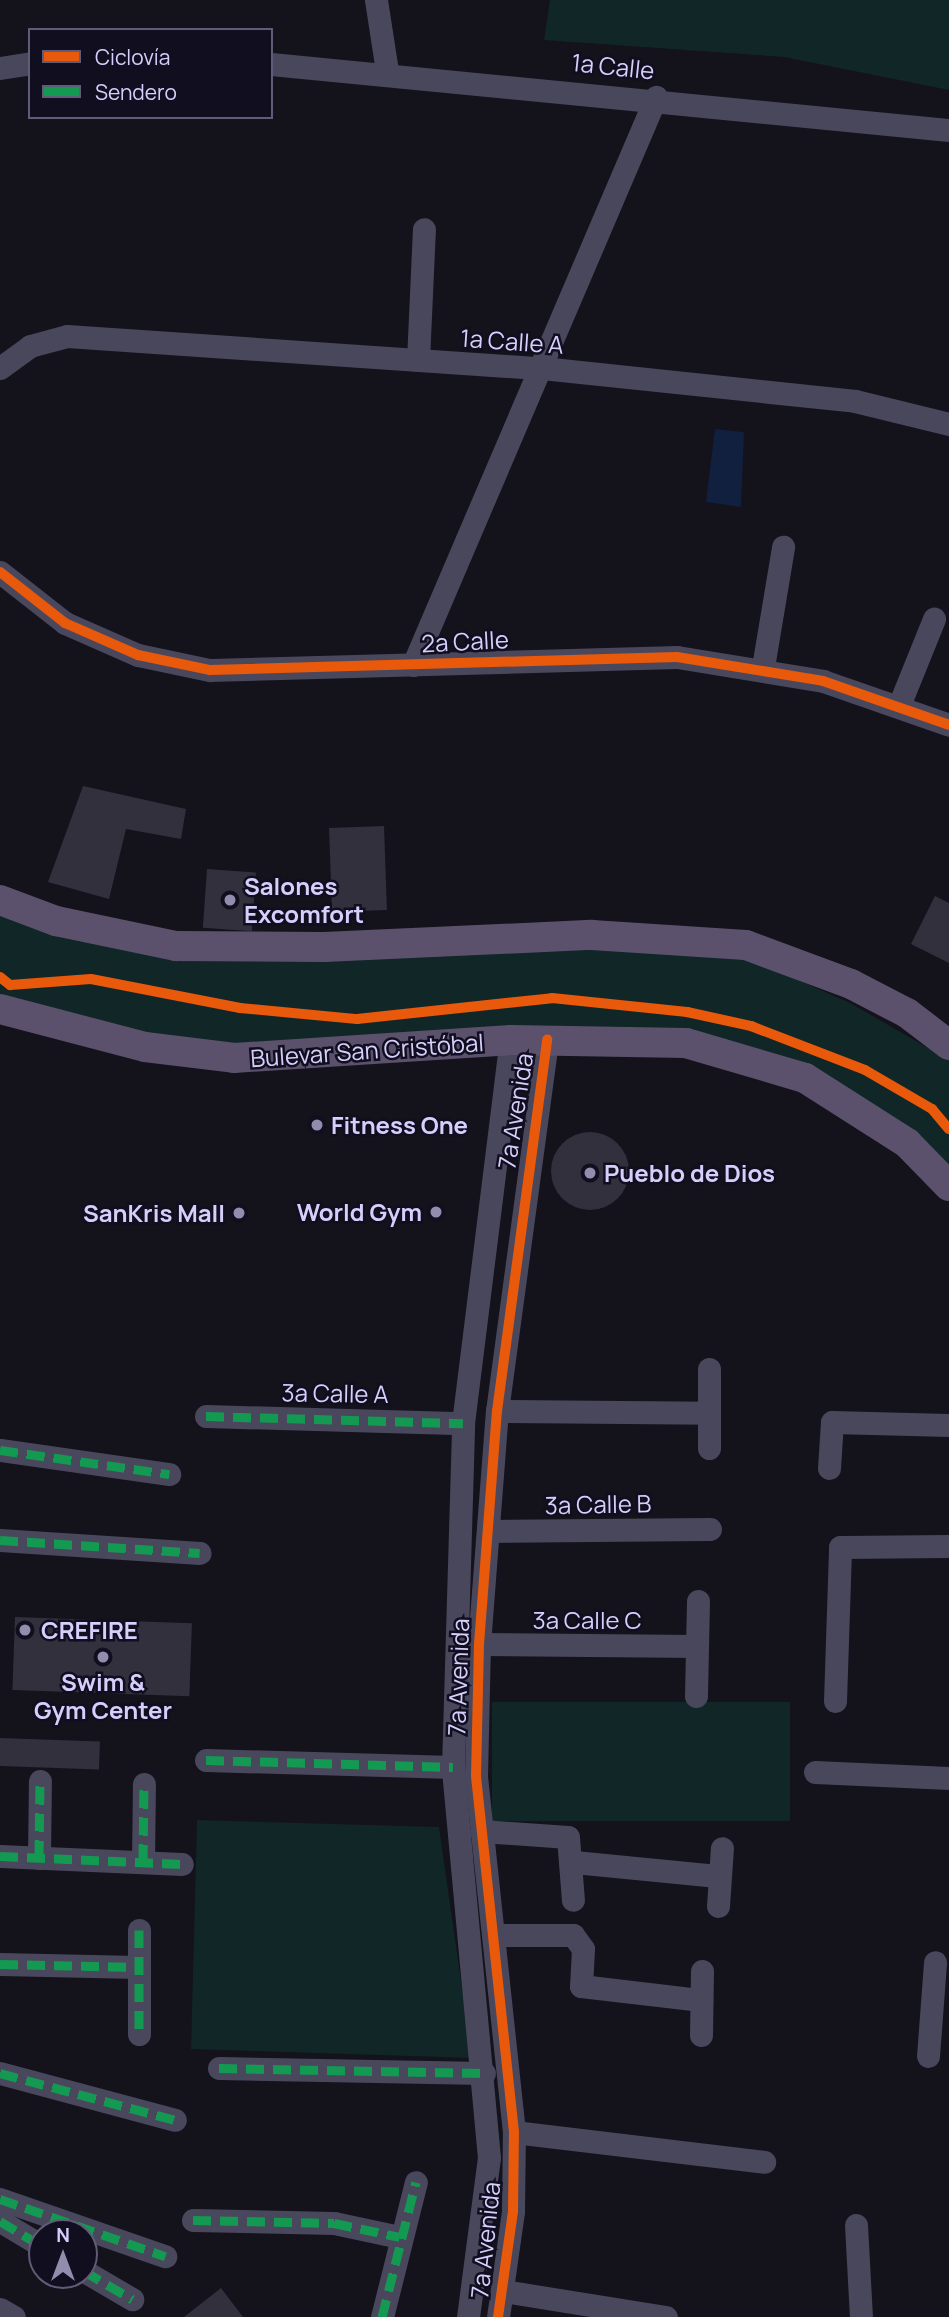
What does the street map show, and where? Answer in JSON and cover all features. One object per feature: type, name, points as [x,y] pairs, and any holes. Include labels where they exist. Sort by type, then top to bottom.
[{"type":"main road","points":[[0,900],[56,921],[176,946],[324,947],[592,934],[746,945],[843,979],[946,1034]]},
{"type":"main road","name":"Bulevar San Cristóbal","points":[[0,1009],[145,1047],[234,1058],[511,1040],[634,1037],[749,1056],[854,1105],[907,1143],[949,1186]]},
{"type":"street","points":[[376,0],[387,71]]},
{"type":"street","points":[[0,68],[28,63]]},
{"type":"street","name":"1a Calle","points":[[273,64],[387,71],[656,97],[949,130]]},
{"type":"street","points":[[413,664],[656,97]]},
{"type":"street","points":[[418,360],[424,229]]},
{"type":"street","name":"1a Calle A","points":[[0,368],[30,346],[67,336],[542,368],[855,401],[949,424]]},
{"type":"street","points":[[763,667],[783,547]]},
{"type":"street","name":"2a Calle","points":[[0,572],[65,623],[138,655],[210,670],[677,657],[763,667],[900,703],[949,725]]},
{"type":"street","points":[[900,703],[934,619]]},
{"type":"street","name":"7a Avenida","points":[[498,2317],[503,2291],[514,2132],[495,1936],[481,1830],[479,1644],[497,1411],[514,1255],[547,1039]]},
{"type":"street","name":"7a Avenida","points":[[468,2317],[489,2158],[484,2073],[453,1767],[463,1423],[482,1252],[511,1040]]},
{"type":"street","points":[[482,1252],[514,1255]]},
{"type":"street","points":[[709,1368],[709,1448]]},
{"type":"street","points":[[497,1411],[709,1413]]},
{"type":"street","name":"3a Calle A","points":[[206,1416],[463,1423]]},
{"type":"street","points":[[829,1468],[832,1422],[949,1425]]},
{"type":"street","points":[[0,1450],[169,1474]]},
{"type":"street","name":"3a Calle B","points":[[488,1531],[710,1529]]},
{"type":"street","points":[[0,1540],[200,1553]]},
{"type":"street","points":[[835,1701],[840,1547],[949,1546]]},
{"type":"street","points":[[696,1696],[698,1601]]},
{"type":"street","name":"3a Calle C","points":[[479,1644],[695,1646]]},
{"type":"street","points":[[206,1760],[453,1767]]},
{"type":"street","points":[[815,1773],[949,1778]]},
{"type":"street","points":[[40,1781],[40,1858]]},
{"type":"street","points":[[143,1862],[144,1784]]},
{"type":"street","points":[[481,1830],[563,1835],[574,1862],[573,1900]]},
{"type":"street","points":[[718,1906],[717,1876],[722,1848]]},
{"type":"street","points":[[0,1856],[181,1864]]},
{"type":"street","points":[[574,1862],[717,1876]]},
{"type":"street","points":[[139,1930],[139,2035]]},
{"type":"street","points":[[495,1936],[573,1936],[583,1949],[582,1986],[701,2000]]},
{"type":"street","points":[[928,2056],[940,2015],[935,1962]]},
{"type":"street","points":[[0,1964],[138,1967]]},
{"type":"street","points":[[701,2035],[702,1971]]},
{"type":"street","points":[[219,2068],[484,2073]]},
{"type":"street","points":[[0,2073],[175,2120]]},
{"type":"street","points":[[514,2132],[764,2162]]},
{"type":"street","points":[[382,2317],[416,2182]]},
{"type":"street","points":[[0,2199],[164,2256]]},
{"type":"street","points":[[192,2220],[334,2223],[400,2237]]},
{"type":"street","points":[[0,2221],[28,2238]]},
{"type":"street","points":[[856,2225],[861,2317]]},
{"type":"street","points":[[98,2279],[132,2299]]},
{"type":"street","points":[[503,2291],[666,2317]]},
{"type":"green space","points":[[550,0],[949,0],[949,90],[784,57],[544,40]]},
{"type":"green space","points":[[0,907],[106,943],[681,948],[755,961],[850,1003],[949,1060],[949,1175],[761,1051],[231,1050],[140,1037],[0,999]]},
{"type":"green space","points":[[492,1702],[790,1702],[790,1821],[492,1821]]},
{"type":"green space","points":[[197,1820],[439,1827],[472,2058],[191,2049]]},
{"type":"water","points":[[715,429],[744,432],[741,507],[706,502]]},
{"type":"building","points":[[83,786],[186,809],[181,839],[126,829],[109,899],[48,882]]},
{"type":"building","points":[[384,826],[387,910],[332,912],[329,828]]},
{"type":"building","name":"Salones Excomfort","points":[[207,869],[256,872],[252,931],[203,928]]},
{"type":"building","points":[[935,896],[949,903],[949,963],[911,944]]},
{"type":"building","name":"Pueblo de Dios","points":[[590,1132],[605,1135],[618,1143],[626,1156],[629,1171],[626,1186],[618,1199],[605,1207],[590,1210],[575,1207],[562,1199],[554,1186],[551,1171],[554,1156],[562,1143],[575,1135]]},
{"type":"building","name":"Swim & Gym Center","points":[[15,1617],[192,1623],[189,1696],[12,1690]]},
{"type":"building","name":"Swim & Gym Center","points":[[0,1738],[100,1741],[99,1769],[0,1766]]},
{"type":"building","points":[[221,2288],[243,2317],[184,2317]]},
{"type":"marked path","points":[[206,1416],[463,1423]]},
{"type":"marked path","points":[[0,1450],[169,1474]]},
{"type":"marked path","points":[[0,1540],[200,1553]]},
{"type":"marked path","points":[[206,1760],[453,1767]]},
{"type":"marked path","points":[[39,1858],[40,1781]]},
{"type":"marked path","points":[[143,1862],[144,1784]]},
{"type":"marked path","points":[[0,1856],[182,1864]]},
{"type":"marked path","points":[[139,1930],[139,2034]]},
{"type":"marked path","points":[[0,1964],[138,1967]]},
{"type":"marked path","points":[[219,2068],[484,2073]]},
{"type":"marked path","points":[[0,2073],[175,2120]]},
{"type":"marked path","points":[[382,2317],[416,2182]]},
{"type":"marked path","points":[[0,2199],[165,2256]]},
{"type":"marked path","points":[[193,2220],[334,2223],[400,2237]]},
{"type":"marked path","points":[[0,2221],[28,2238]]},
{"type":"marked path","points":[[98,2279],[132,2299]]},
{"type":"cycle path","points":[[0,572],[65,623],[138,655],[210,670],[677,657],[823,681],[949,725]]},
{"type":"cycle path","points":[[0,977],[10,985],[91,979],[240,1008],[357,1019],[552,998],[687,1012],[751,1026],[865,1070],[932,1109],[949,1129]]},
{"type":"cycle path","points":[[498,2317],[513,2211],[514,2132],[476,1776],[479,1644],[497,1411],[547,1039]]},
{"type":"place","name":"Salones Excomfort","points":[[230,900]]},
{"type":"place","name":"Fitness One","points":[[317,1125]]},
{"type":"place","name":"Pueblo de Dios","points":[[590,1173]]},
{"type":"place","name":"World Gym","points":[[436,1212]]},
{"type":"place","name":"SanKris Mall","points":[[239,1213]]},
{"type":"place","name":"CREFIRE","points":[[25,1630]]},
{"type":"place","name":"Swim & Gym Center","points":[[103,1657]]}]
